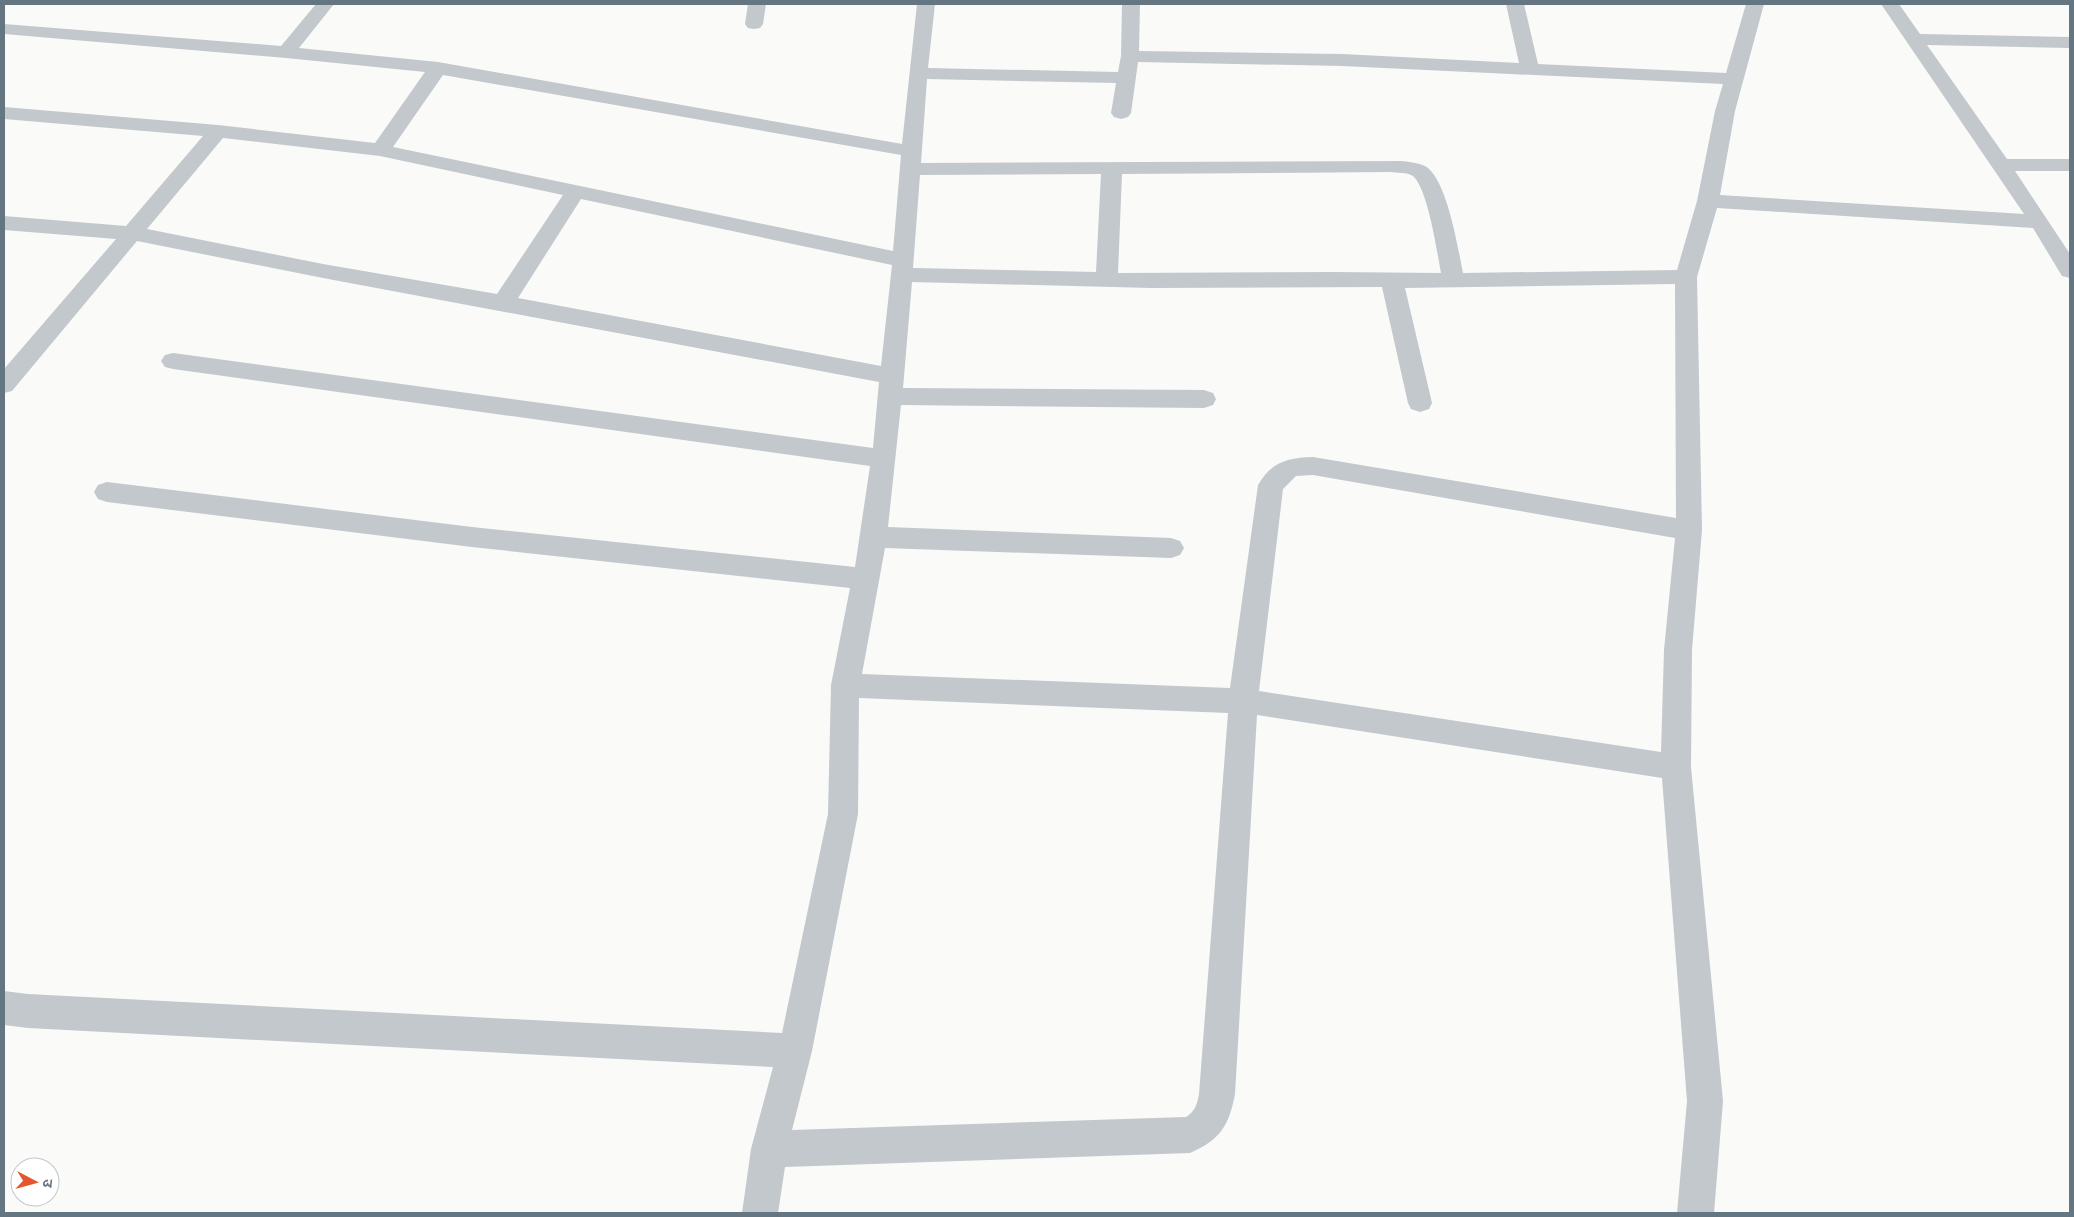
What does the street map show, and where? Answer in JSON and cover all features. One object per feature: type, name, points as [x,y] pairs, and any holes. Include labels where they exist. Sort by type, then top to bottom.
[{"type":"street","points":[[286,52],[325,4]]},
{"type":"street","points":[[754,24],[757,4]]},
{"type":"street","points":[[760,1213],[769,1148],[795,1052],[843,814],[845,686],[874,537],[884,459],[903,267],[918,73],[926,4]]},
{"type":"street","points":[[1121,113],[1130,56],[1131,4]]},
{"type":"street","points":[[1516,4],[1530,70]]},
{"type":"street","points":[[1696,1213],[1704,1100],[1676,767],[1678,650],[1689,530],[1686,277],[1708,201],[1725,111],[1755,4]]},
{"type":"street","points":[[1890,4],[2040,222],[2070,271]]},
{"type":"street","points":[[4,29],[286,52],[438,68],[822,137],[911,160],[1112,169],[1324,167],[1396,167],[1416,169],[1425,176],[1434,195],[1453,281]]},
{"type":"street","points":[[1915,39],[2070,42]]},
{"type":"street","points":[[1130,56],[1342,60],[1734,79]]},
{"type":"street","points":[[380,150],[438,68]]},
{"type":"street","points":[[918,73],[1127,78]]},
{"type":"street","points":[[4,113],[218,131],[380,150],[576,191],[903,267],[1107,280],[1453,281],[1686,277]]},
{"type":"street","points":[[4,385],[14,358],[132,233],[218,131]]},
{"type":"street","points":[[2001,165],[2070,165]]},
{"type":"street","points":[[1107,280],[1112,169]]},
{"type":"street","points":[[503,302],[576,191]]},
{"type":"street","points":[[1708,201],[2040,222]]},
{"type":"street","points":[[4,223],[132,233],[333,273],[503,302],[890,386],[1204,399]]},
{"type":"street","points":[[1392,280],[1420,403]]},
{"type":"street","points":[[173,361],[884,459]]},
{"type":"street","points":[[769,1148],[1190,1135],[1204,1127],[1213,1114],[1216,1094],[1244,701],[1271,485],[1290,467],[1313,466],[1689,530]]},
{"type":"street","points":[[107,492],[472,537],[866,580]]},
{"type":"street","points":[[874,537],[1171,548]]},
{"type":"street","points":[[845,686],[1244,701],[1676,767]]},
{"type":"street","points":[[4,1008],[28,1011],[795,1052]]}]
